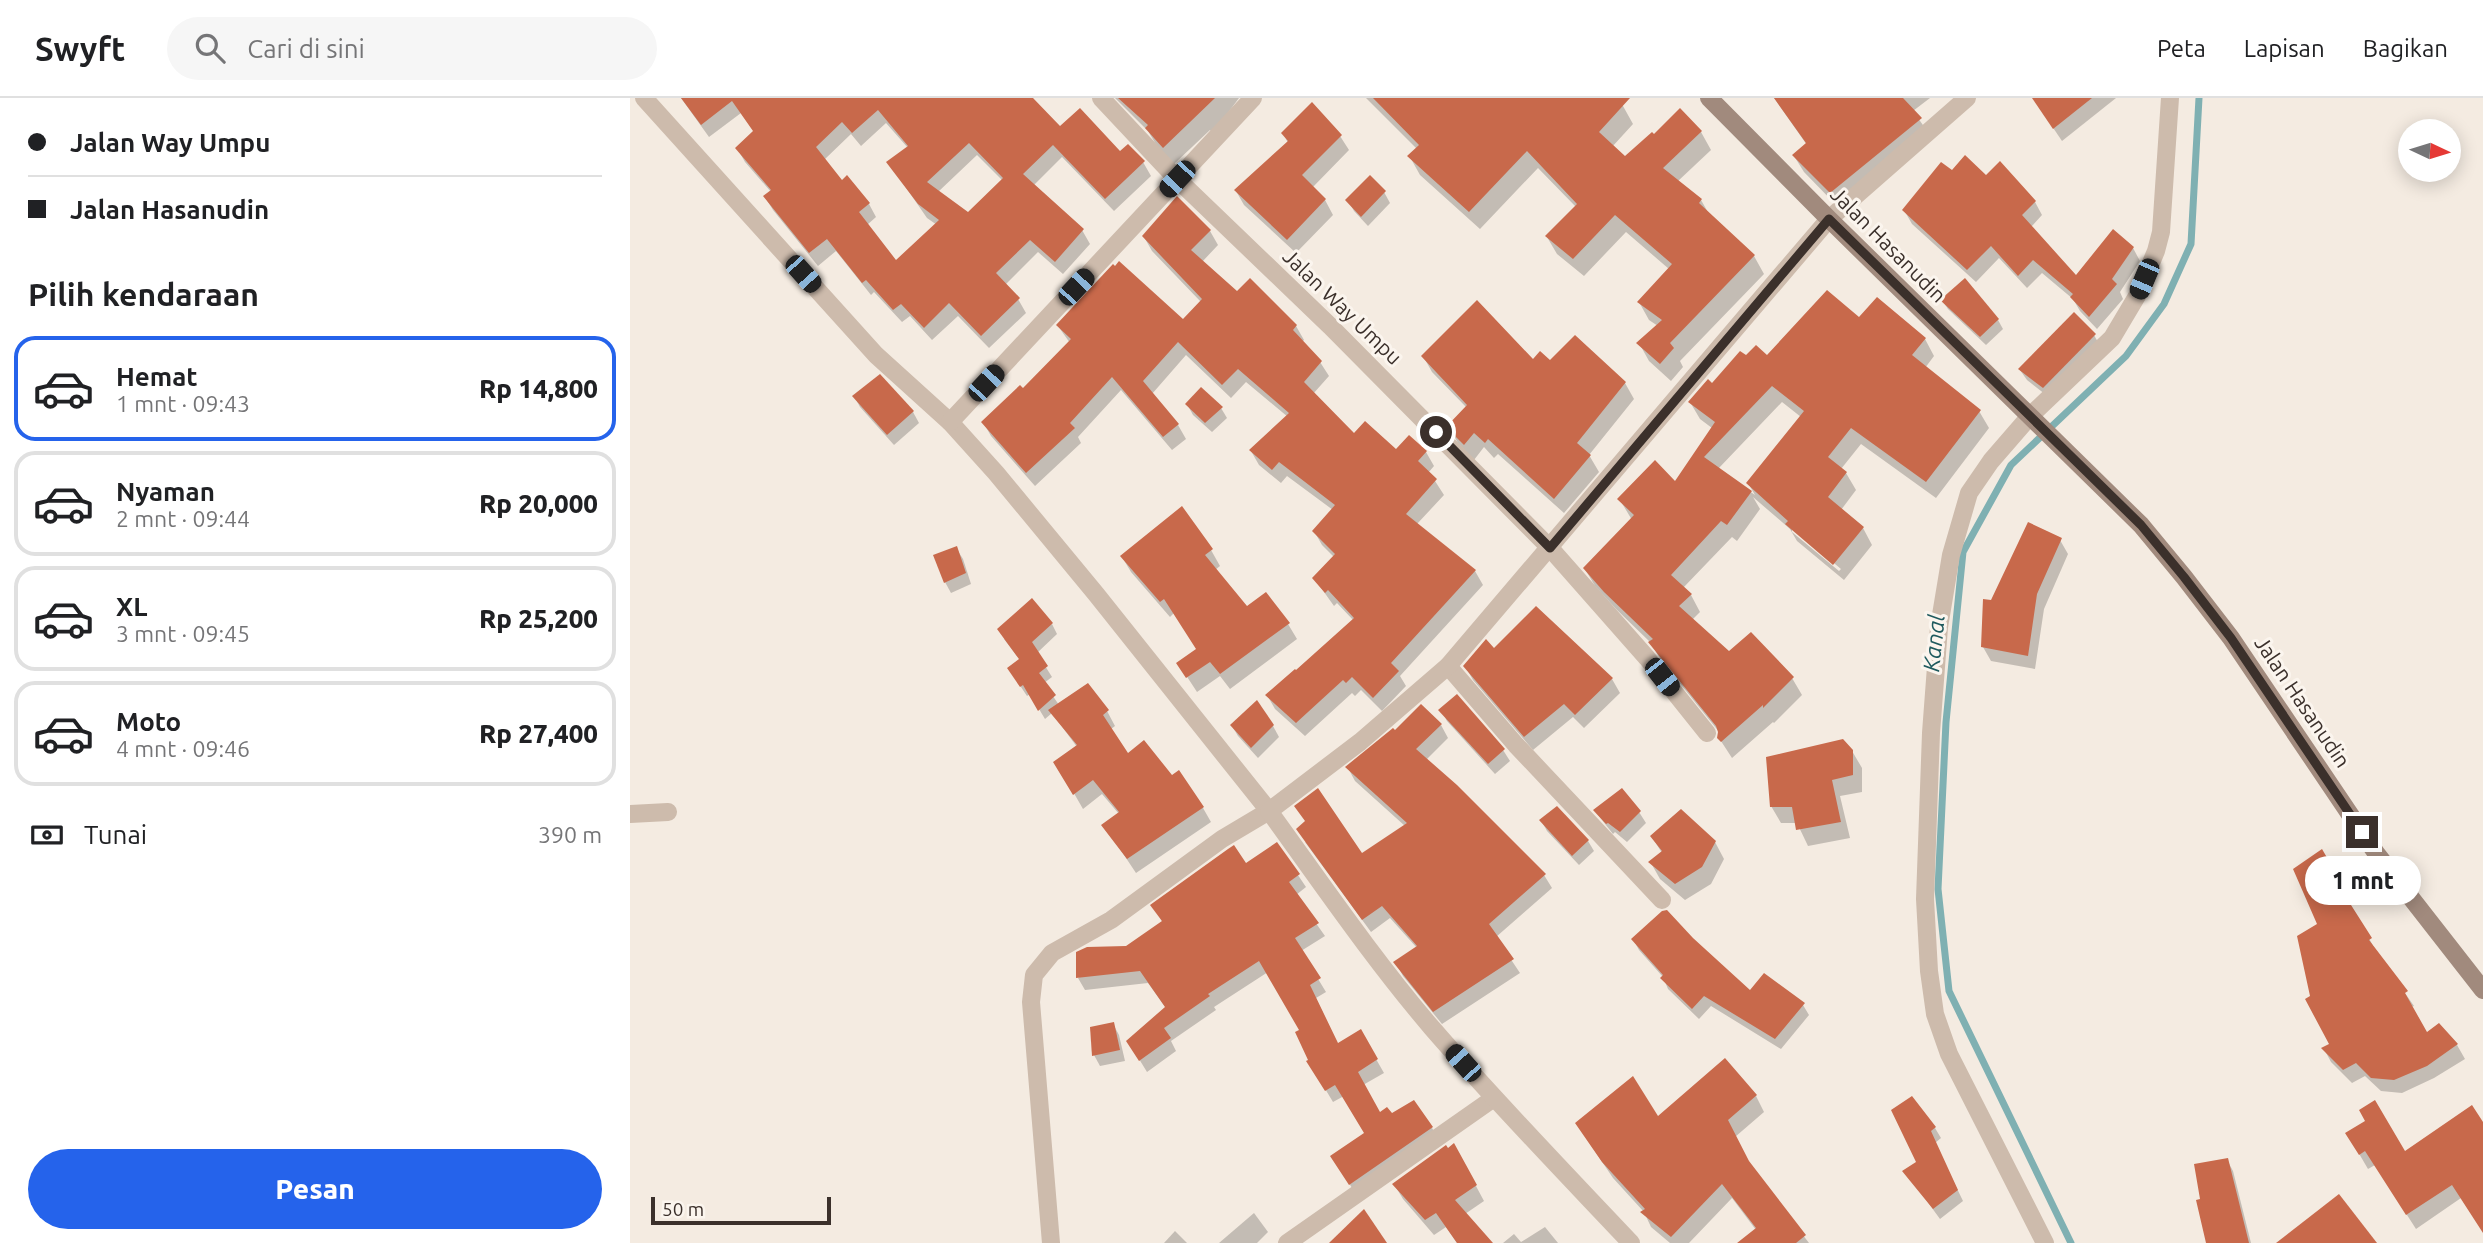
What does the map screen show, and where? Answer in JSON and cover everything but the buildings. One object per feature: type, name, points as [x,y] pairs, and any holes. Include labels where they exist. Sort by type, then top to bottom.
[{"type":"main road","name":"Jalan Hasanudin","points":[[1709,98],[2141,525],[2231,638],[2376,853],[2483,990]]},
{"type":"street","points":[[644,98],[876,355],[950,422],[996,473],[1269,811],[1430,1026],[1631,1243]]},
{"type":"street","name":"Jalan Way Umpu","points":[[1101,98],[1177,179],[1340,336],[1550,548],[1647,658],[1707,733]]},
{"type":"street","points":[[950,422],[1253,98]]},
{"type":"street","points":[[1051,1243],[1031,1002],[1034,975],[1052,953],[1111,920],[1222,839],[1269,811],[1360,742],[1448,666],[1829,219],[1967,98]]},
{"type":"street","points":[[2045,1243],[1949,1054],[1935,1014],[1929,971],[1925,900],[1931,733],[1939,627],[1951,555],[1969,493],[1991,461],[2112,338],[2137,296],[2161,232],[2170,98]]},
{"type":"street","points":[[1448,666],[1516,745],[1662,900]]},
{"type":"street","points":[[630,814],[668,812]]},
{"type":"street","points":[[1287,1243],[1494,1098]]},
{"type":"waterway","name":"Kanal","points":[[2071,1243],[1949,991],[1938,889],[1946,722],[1963,552],[2011,465],[2126,356],[2164,304],[2191,244],[2199,98]]},
{"type":"route","points":[[1436,432],[1550,548],[1829,219],[2141,525],[2231,638],[2362,832]]}]
